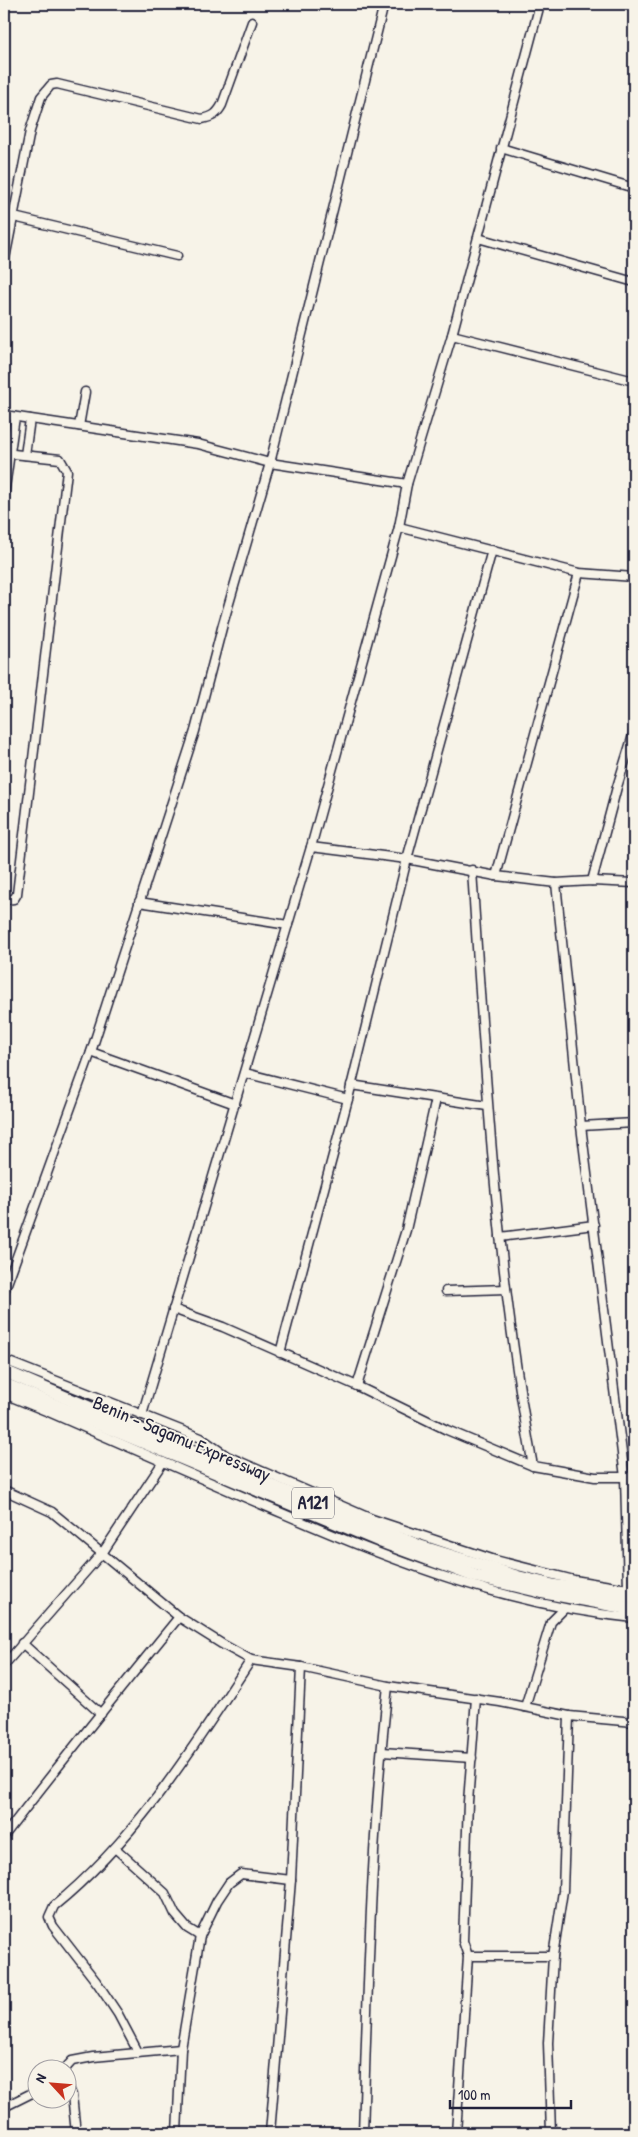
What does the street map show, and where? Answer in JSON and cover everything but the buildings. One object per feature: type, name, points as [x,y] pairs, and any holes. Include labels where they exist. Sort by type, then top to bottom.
[{"type":"highway","name":"A121","points":[[4,1371],[309,1502],[422,1547],[555,1586],[632,1592]]},
{"type":"highway","name":"Benin - Sagamu Expressway","points":[[4,1384],[261,1498],[475,1576],[542,1592],[634,1608]]},
{"type":"street","points":[[4,1292],[90,1052],[195,732],[223,624],[270,463],[384,4]]},
{"type":"street","points":[[142,1415],[311,847],[399,526],[407,484],[452,335],[540,4]]},
{"type":"street","points":[[4,264],[30,131],[41,98],[51,85],[57,84],[86,90],[202,119],[210,117],[217,114],[222,105],[252,22]]},
{"type":"street","points":[[501,148],[634,188]]},
{"type":"street","points":[[14,217],[178,256]]},
{"type":"street","points":[[478,238],[634,282]]},
{"type":"street","points":[[452,335],[634,381]]},
{"type":"street","points":[[79,426],[85,392]]},
{"type":"street","points":[[4,415],[198,444],[270,463],[407,484]]},
{"type":"street","points":[[4,495],[7,453],[15,417]]},
{"type":"street","points":[[25,455],[30,419]]},
{"type":"street","points":[[4,900],[14,899],[17,894],[67,471],[60,459],[7,453]]},
{"type":"street","points":[[399,526],[579,573],[634,577]]},
{"type":"street","points":[[280,1353],[348,1099],[406,859],[492,550]]},
{"type":"street","points":[[496,876],[579,573]]},
{"type":"street","points":[[592,882],[634,732]]},
{"type":"street","points":[[311,847],[406,859],[496,876],[556,883],[634,883]]},
{"type":"street","points":[[472,870],[487,1106],[500,1237],[533,1466]]},
{"type":"street","points":[[4,1360],[201,1438],[227,1456],[372,1519],[495,1560],[574,1580],[632,1592],[625,1477],[581,1126],[556,883]]},
{"type":"street","points":[[139,902],[288,924]]},
{"type":"street","points":[[90,1052],[235,1104]]},
{"type":"street","points":[[245,1073],[348,1099]]},
{"type":"street","points":[[351,1085],[487,1106]]},
{"type":"street","points":[[357,1386],[406,1230],[436,1099]]},
{"type":"street","points":[[581,1126],[634,1123]]},
{"type":"street","points":[[500,1237],[594,1225]]},
{"type":"street","points":[[446,1290],[506,1289]]},
{"type":"street","points":[[172,1309],[223,1327],[357,1386],[447,1430],[533,1466],[595,1477],[634,1477]]},
{"type":"street","points":[[4,1394],[162,1462],[261,1498],[345,1540],[428,1572],[485,1590],[564,1609],[634,1618]]},
{"type":"street","points":[[4,1665],[103,1552],[162,1462]]},
{"type":"street","points":[[4,1490],[52,1512],[103,1552],[179,1617],[251,1660],[301,1667],[388,1686],[476,1698],[569,1716],[634,1722]]},
{"type":"street","points":[[525,1707],[551,1622],[564,1609]]},
{"type":"street","points":[[4,1836],[82,1734],[101,1714],[179,1617]]},
{"type":"street","points":[[22,1643],[101,1714]]},
{"type":"street","points":[[138,2052],[118,2014],[98,1984],[53,1926],[49,1917],[54,1906],[115,1848],[158,1798],[251,1660]]},
{"type":"street","points":[[270,2133],[290,1880],[301,1667]]},
{"type":"street","points":[[363,2133],[369,1953],[388,1686]]},
{"type":"street","points":[[456,2133],[468,1956],[464,1941],[468,1802],[476,1698]]},
{"type":"street","points":[[551,2133],[548,2043],[553,1956],[562,1891],[569,1716]]},
{"type":"street","points":[[382,1752],[472,1758]]},
{"type":"street","points":[[115,1848],[165,1893],[175,1914],[187,1928],[200,1936]]},
{"type":"street","points":[[178,2133],[182,2049],[200,1936],[221,1895],[229,1883],[241,1874],[290,1880]]},
{"type":"street","points":[[468,1956],[553,1956]]},
{"type":"street","points":[[78,2060],[138,2052],[182,2049]]},
{"type":"street","points":[[4,2107],[28,2095]]},
{"type":"street","points":[[74,2110],[76,2133]]}]
